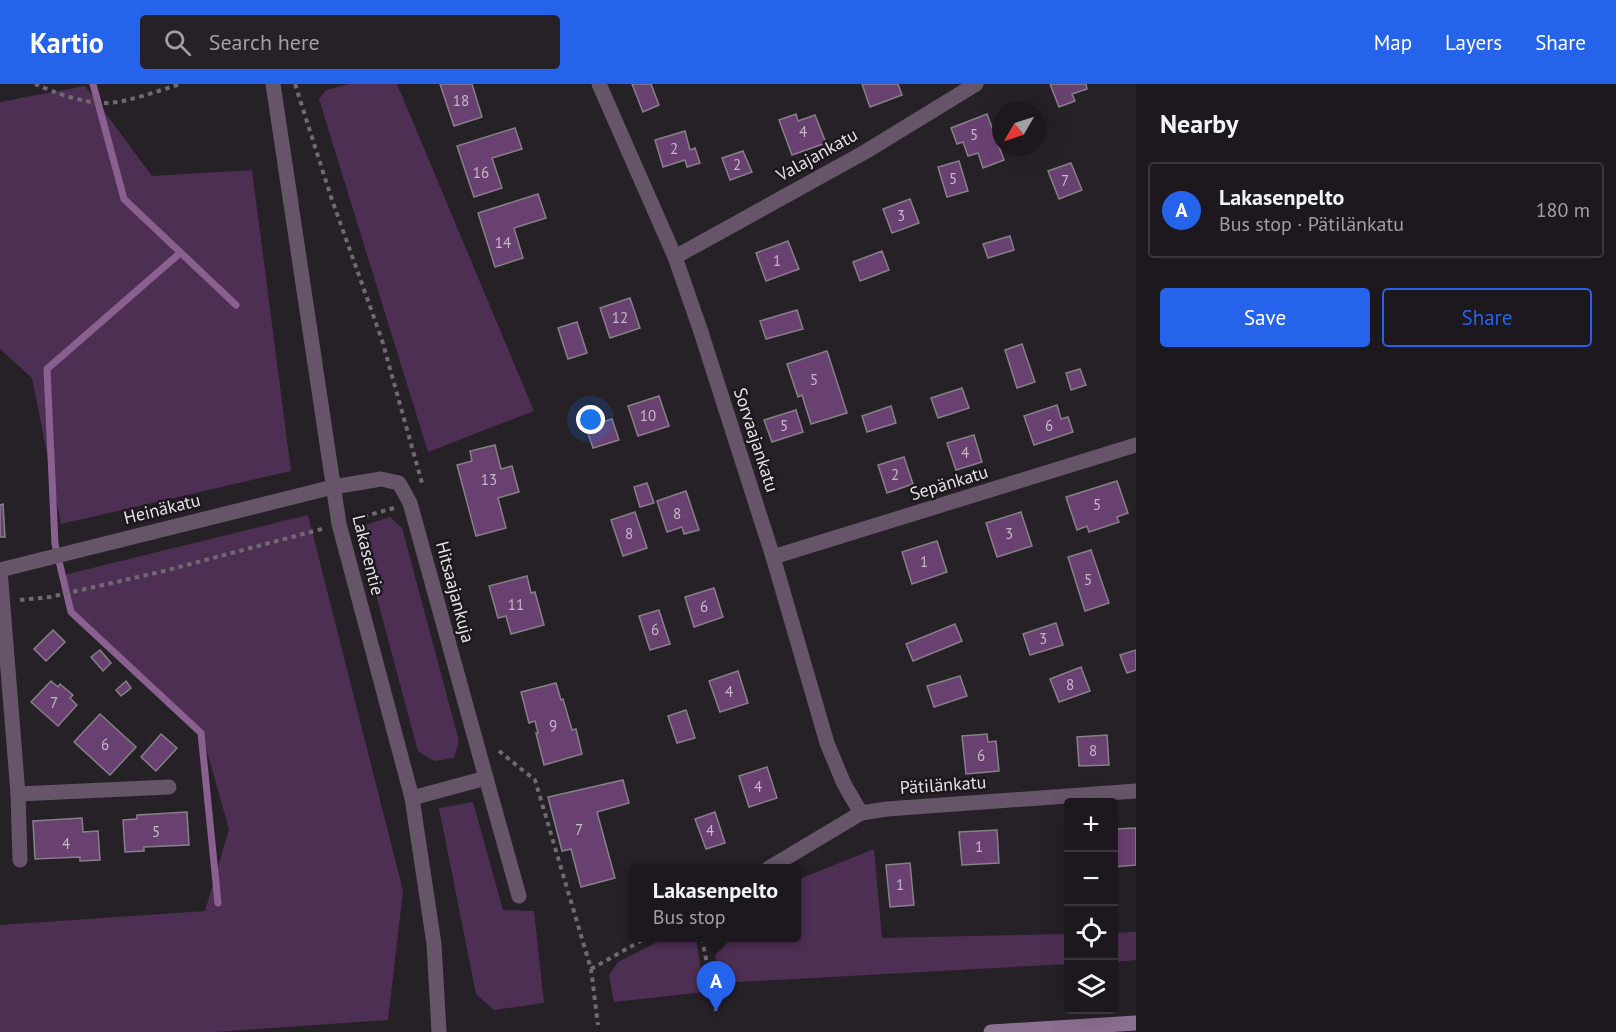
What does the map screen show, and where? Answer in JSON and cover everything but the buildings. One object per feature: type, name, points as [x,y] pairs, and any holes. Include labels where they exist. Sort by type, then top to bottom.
[{"type":"main road","points":[[991,1032],[1136,1023]]},
{"type":"street","name":"Lakasentie","points":[[273,84],[339,524],[411,798],[434,944],[439,1032]]},
{"type":"street","name":"Sorvaajankatu","points":[[599,84],[675,257],[773,557],[827,743],[844,784],[861,813]]},
{"type":"street","name":"Valajankatu","points":[[675,257],[865,152],[976,84]]},
{"type":"street","name":"Sepänkatu","points":[[773,557],[1136,445]]},
{"type":"street","name":"Hitsaajankuja","points":[[333,487],[381,478],[399,483],[410,502],[519,896]]},
{"type":"street","name":"Heinäkatu","points":[[0,570],[333,487]]},
{"type":"street","points":[[0,570],[18,794],[20,860]]},
{"type":"street","points":[[411,798],[486,778]]},
{"type":"street","points":[[18,794],[169,787]]},
{"type":"street","name":"Pätilänkatu","points":[[776,864],[861,813],[887,809],[1136,791]]},
{"type":"path","points":[[35,84],[66,97],[107,103],[181,84]]},
{"type":"path","points":[[2,601],[50,597],[164,571],[339,524],[410,502],[427,500],[382,340],[331,197],[295,84]]},
{"type":"path","points":[[494,748],[535,780],[591,969],[598,1025]]},
{"type":"path","points":[[591,969],[639,942]]},
{"type":"path","points":[[703,942],[716,1011]]},
{"type":"shaded area","points":[[349,84],[397,84],[534,411],[428,452],[319,99],[326,90]]},
{"type":"shaded area","points":[[85,86],[152,176],[252,170],[291,471],[61,524],[32,378],[0,349],[0,102]]},
{"type":"shaded area","points":[[308,515],[403,891],[388,1020],[216,1032],[0,1032],[0,925],[205,911],[229,829],[202,734],[86,630],[68,602],[60,576]]},
{"type":"shaded area","points":[[390,517],[402,528],[459,741],[454,758],[434,761],[418,751],[361,539],[366,525]]},
{"type":"shaded area","points":[[473,802],[503,910],[534,911],[544,1003],[494,1010],[476,994],[439,808]]},
{"type":"shaded area","points":[[874,849],[882,938],[1064,934],[1064,964],[719,983],[714,942],[801,942],[801,878]]},
{"type":"shaded area","points":[[1136,932],[1136,960],[1118,962],[1118,933]]},
{"type":"shaded area","points":[[657,942],[697,942],[704,992],[614,1002],[609,975],[618,962]]},
{"type":"waterway","points":[[93,84],[124,199],[236,305]]},
{"type":"waterway","points":[[180,253],[47,369],[55,544],[71,612],[201,733],[218,903]]},
{"type":"place","name":"Lakasenpelto","points":[[716,1011]]}]
